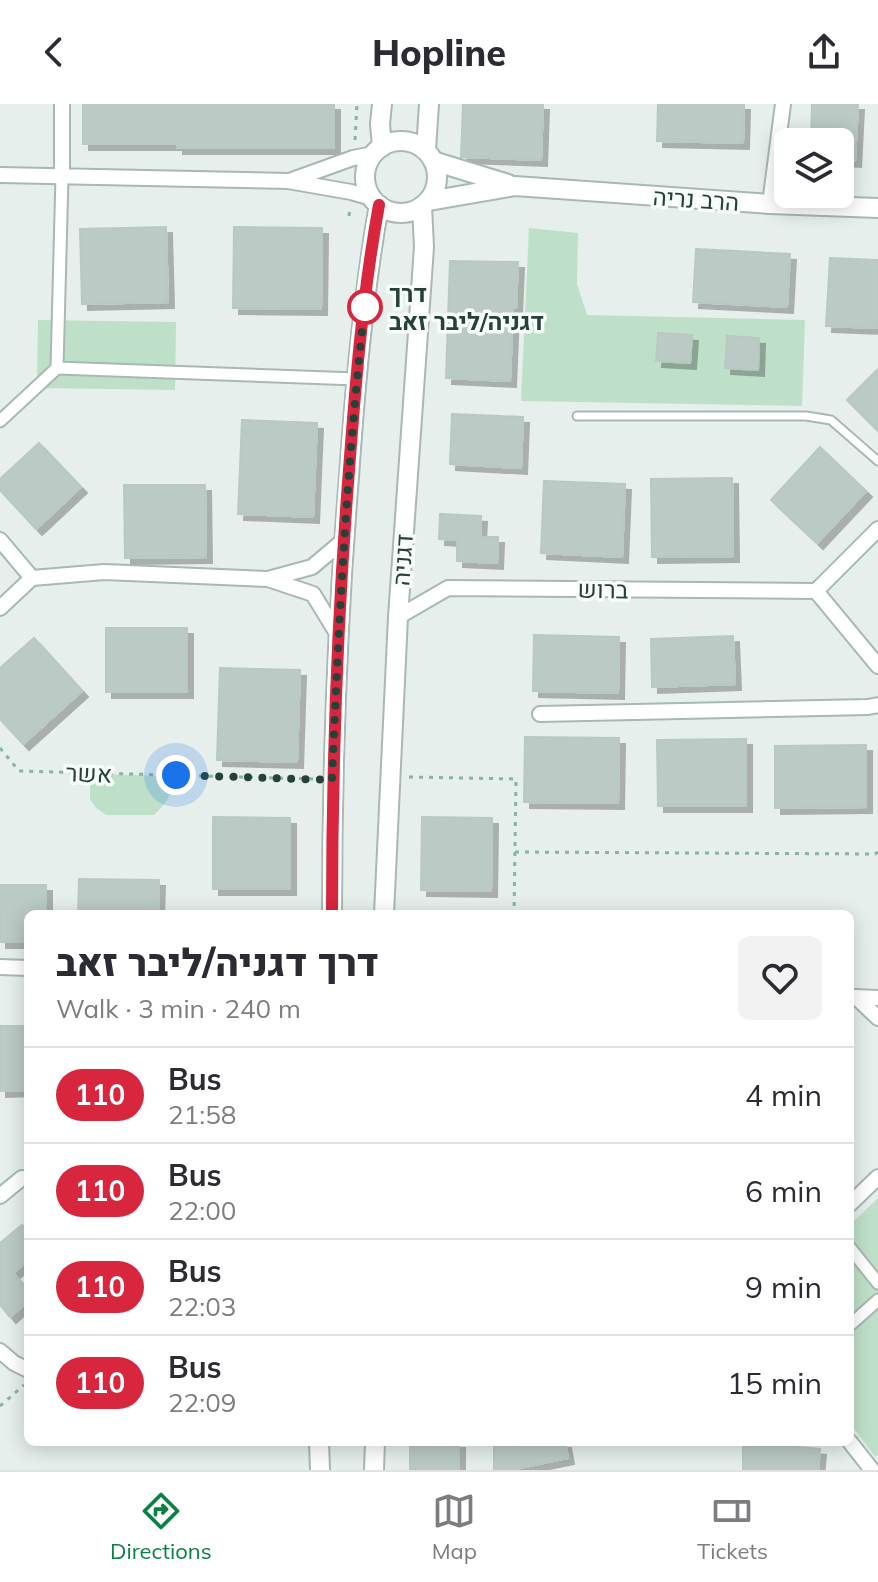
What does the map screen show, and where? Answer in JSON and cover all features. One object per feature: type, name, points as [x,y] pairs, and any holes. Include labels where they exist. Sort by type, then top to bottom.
[{"type":"street","points":[[57,368],[62,104]]},
{"type":"street","points":[[332,910],[332,780],[338,635],[356,379],[375,201],[367,188],[366,177],[368,165],[378,151],[382,104]]},
{"type":"street","points":[[0,175],[288,181],[351,192],[375,201],[389,211],[413,212],[426,203],[437,183],[437,172],[430,156],[429,104]]},
{"type":"street","points":[[770,204],[783,104]]},
{"type":"street","points":[[288,181],[378,151],[395,142],[407,142],[430,156]]},
{"type":"street","name":"הרב נריה","points":[[430,156],[515,186]]},
{"type":"street","name":"הרב נריה","points":[[426,203],[475,191],[515,186],[770,204],[878,208]]},
{"type":"street","name":"דגניה","points":[[384,910],[398,617],[426,203]]},
{"type":"street","points":[[0,421],[57,368],[356,379]]},
{"type":"street","points":[[878,529],[816,591],[878,666]]},
{"type":"street","points":[[0,540],[32,578]]},
{"type":"street","points":[[268,579],[312,567],[344,540]]},
{"type":"street","points":[[0,608],[32,578],[104,572],[268,579],[313,594],[338,635]]},
{"type":"street","name":"ברוש","points":[[398,617],[448,588],[816,591]]},
{"type":"street","points":[[540,714],[878,705]]},
{"type":"street","points":[[0,967],[24,968]]},
{"type":"street","points":[[854,997],[878,998]]},
{"type":"street","points":[[854,998],[878,1018]]},
{"type":"street","points":[[854,1200],[878,1177]]},
{"type":"street","points":[[0,1196],[24,1178]]},
{"type":"street","points":[[854,1253],[878,1283]]},
{"type":"street","points":[[854,1321],[878,1300]]},
{"type":"street","points":[[0,1351],[24,1368]]},
{"type":"street","points":[[319,1446],[320,1470]]},
{"type":"street","points":[[374,1470],[375,1446]]},
{"type":"street","points":[[853,1446],[872,1470]]},
{"type":"lane","points":[[577,416],[806,416],[831,420],[878,461]]},
{"type":"path","name":"אשר","points":[[0,748],[19,771],[332,780]]},
{"type":"path","points":[[389,776],[516,779],[514,910]]},
{"type":"path","points":[[515,852],[878,852]]},
{"type":"path","points":[[0,1406],[24,1385]]},
{"type":"green space","points":[[529,228],[578,233],[577,284],[587,315],[805,320],[802,406],[521,401]]},
{"type":"green space","points":[[38,320],[176,322],[175,390],[37,388]]},
{"type":"green space","points":[[90,774],[171,776],[170,794],[154,815],[106,815],[90,799]]},
{"type":"green space","points":[[878,1198],[878,1455],[875,1457],[854,1428],[854,1221]]},
{"type":"building","points":[[83,104],[334,104],[334,148],[177,148],[177,144],[83,144]]},
{"type":"building","points":[[463,104],[543,104],[541,160],[461,157]]},
{"type":"building","points":[[658,104],[744,104],[743,143],[657,141]]},
{"type":"building","points":[[812,104],[858,104],[855,161],[854,128],[811,128]]},
{"type":"building","points":[[166,227],[168,302],[82,304],[80,229]]},
{"type":"building","points":[[234,227],[322,228],[321,309],[233,308]]},
{"type":"building","points":[[696,249],[790,254],[787,307],[693,302]]},
{"type":"building","points":[[830,258],[878,260],[878,328],[826,326]]},
{"type":"building","points":[[450,261],[518,262],[510,381],[446,378]]},
{"type":"building","points":[[658,333],[692,335],[690,363],[656,361]]},
{"type":"building","points":[[727,336],[759,338],[758,370],[725,368]]},
{"type":"building","points":[[878,369],[878,431],[847,400]]},
{"type":"building","points":[[452,414],[523,417],[521,468],[450,464]]},
{"type":"building","points":[[242,420],[317,423],[313,517],[238,514]]},
{"type":"building","points":[[39,443],[81,487],[36,529],[0,490],[0,479]]},
{"type":"building","points":[[820,447],[866,491],[817,543],[771,500]]},
{"type":"building","points":[[732,478],[733,556],[652,557],[651,479]]},
{"type":"building","points":[[544,481],[625,484],[622,557],[541,553]]},
{"type":"building","points":[[124,485],[205,485],[206,557],[125,558]]},
{"type":"building","points":[[440,514],[481,516],[480,537],[498,537],[497,563],[457,561],[457,540],[439,539]]},
{"type":"building","points":[[106,628],[187,628],[187,692],[106,692]]},
{"type":"building","points":[[534,635],[619,637],[618,693],[533,691]]},
{"type":"building","points":[[733,636],[735,684],[652,687],[651,639]]},
{"type":"building","points":[[34,638],[82,691],[23,744],[0,719],[0,668]]},
{"type":"building","points":[[220,668],[300,670],[297,762],[217,760]]},
{"type":"building","points":[[525,737],[619,738],[618,803],[524,802]]},
{"type":"building","points":[[746,739],[746,806],[658,806],[657,740]]},
{"type":"building","points":[[866,745],[866,807],[775,808],[775,746]]},
{"type":"building","points":[[213,817],[290,818],[290,889],[213,889]]},
{"type":"building","points":[[422,817],[492,818],[491,891],[421,890]]},
{"type":"building","points":[[79,879],[159,880],[158,910],[78,910]]},
{"type":"building","points":[[0,885],[46,885],[46,910],[24,910],[24,942],[0,942]]},
{"type":"building","points":[[0,1026],[24,1026],[24,1090],[0,1091]]},
{"type":"building","points":[[22,1225],[24,1227],[24,1263],[13,1273],[24,1285],[24,1305],[10,1317],[0,1305],[0,1243]]},
{"type":"building","points":[[410,1446],[459,1446],[459,1470],[410,1470]]},
{"type":"building","points":[[494,1446],[566,1446],[568,1458],[510,1470],[494,1470]]},
{"type":"building","points":[[743,1446],[820,1449],[818,1470],[743,1470]]},
{"type":"bus line","name":"110","points":[[332,910],[332,780],[344,540],[356,379],[379,205]]},
{"type":"place","name":"דרך דגניה/ליבר זאב","points":[[365,307]]},
{"type":"route","points":[[176,775],[332,780],[344,540],[356,379],[366,296],[365,307]]}]
